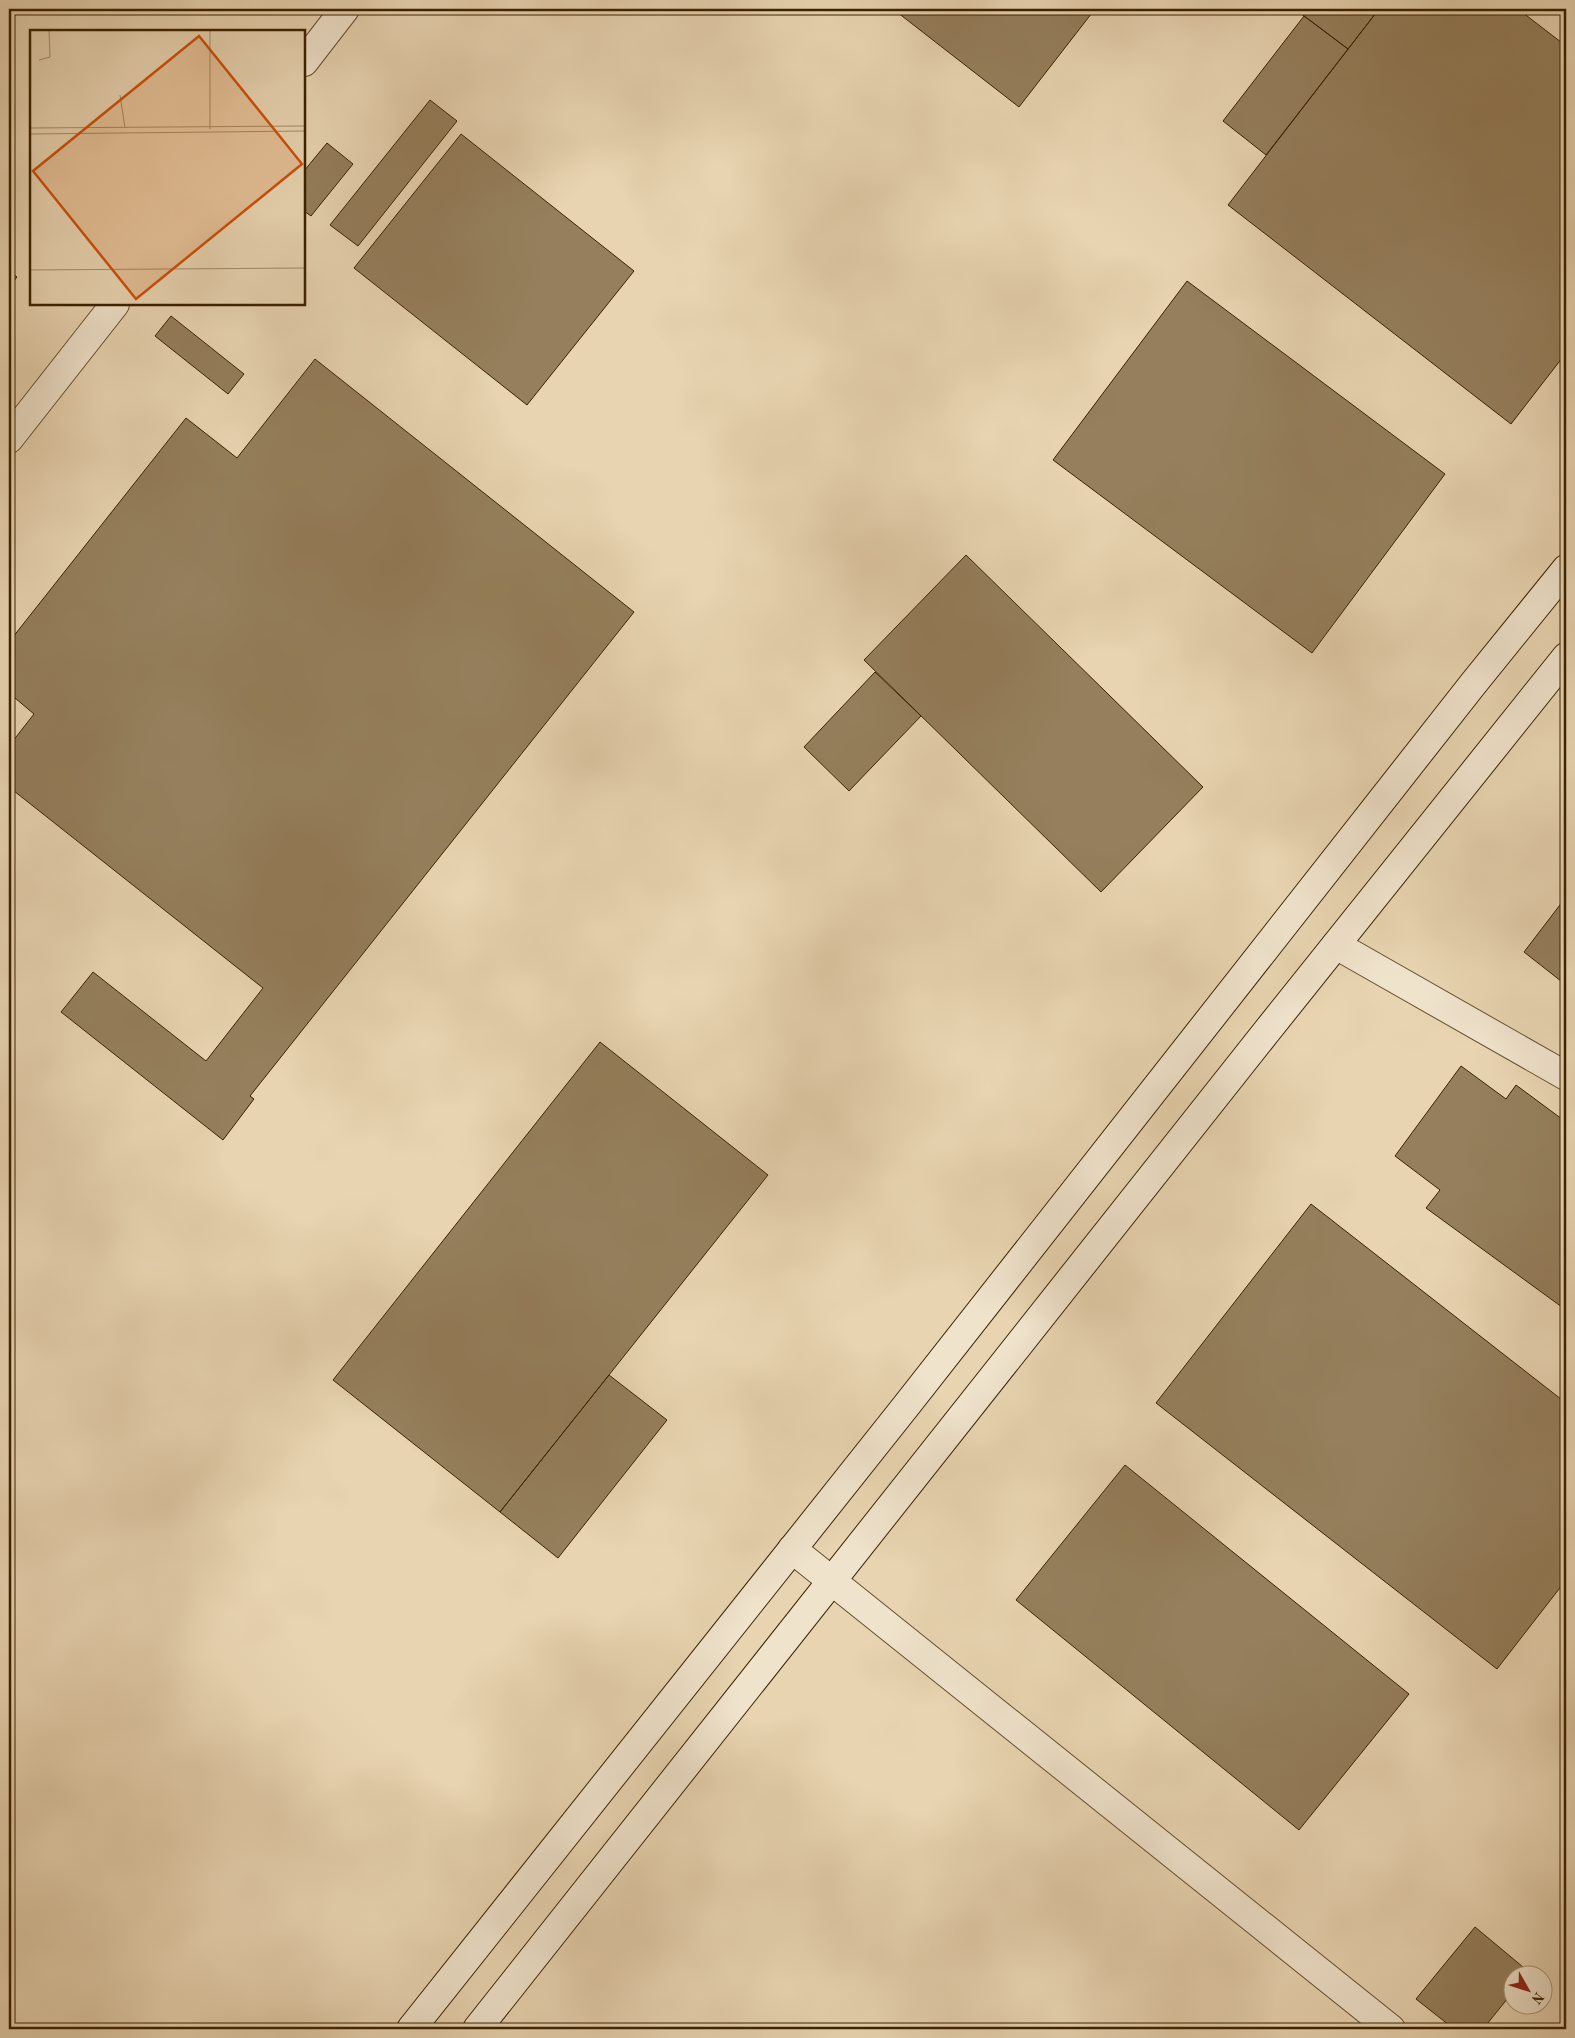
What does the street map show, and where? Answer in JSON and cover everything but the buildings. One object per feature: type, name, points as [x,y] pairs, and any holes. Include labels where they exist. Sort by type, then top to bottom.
[{"type":"main road","points":[[305,61],[346,9]]},
{"type":"main road","points":[[9,439],[114,305]]},
{"type":"main road","points":[[410,2029],[792,1549],[1460,700],[1566,569]]},
{"type":"main road","points":[[477,2029],[1566,657]]},
{"type":"main road","points":[[1336,945],[1566,1076]]},
{"type":"main road","points":[[792,1549],[1391,2029]]}]
